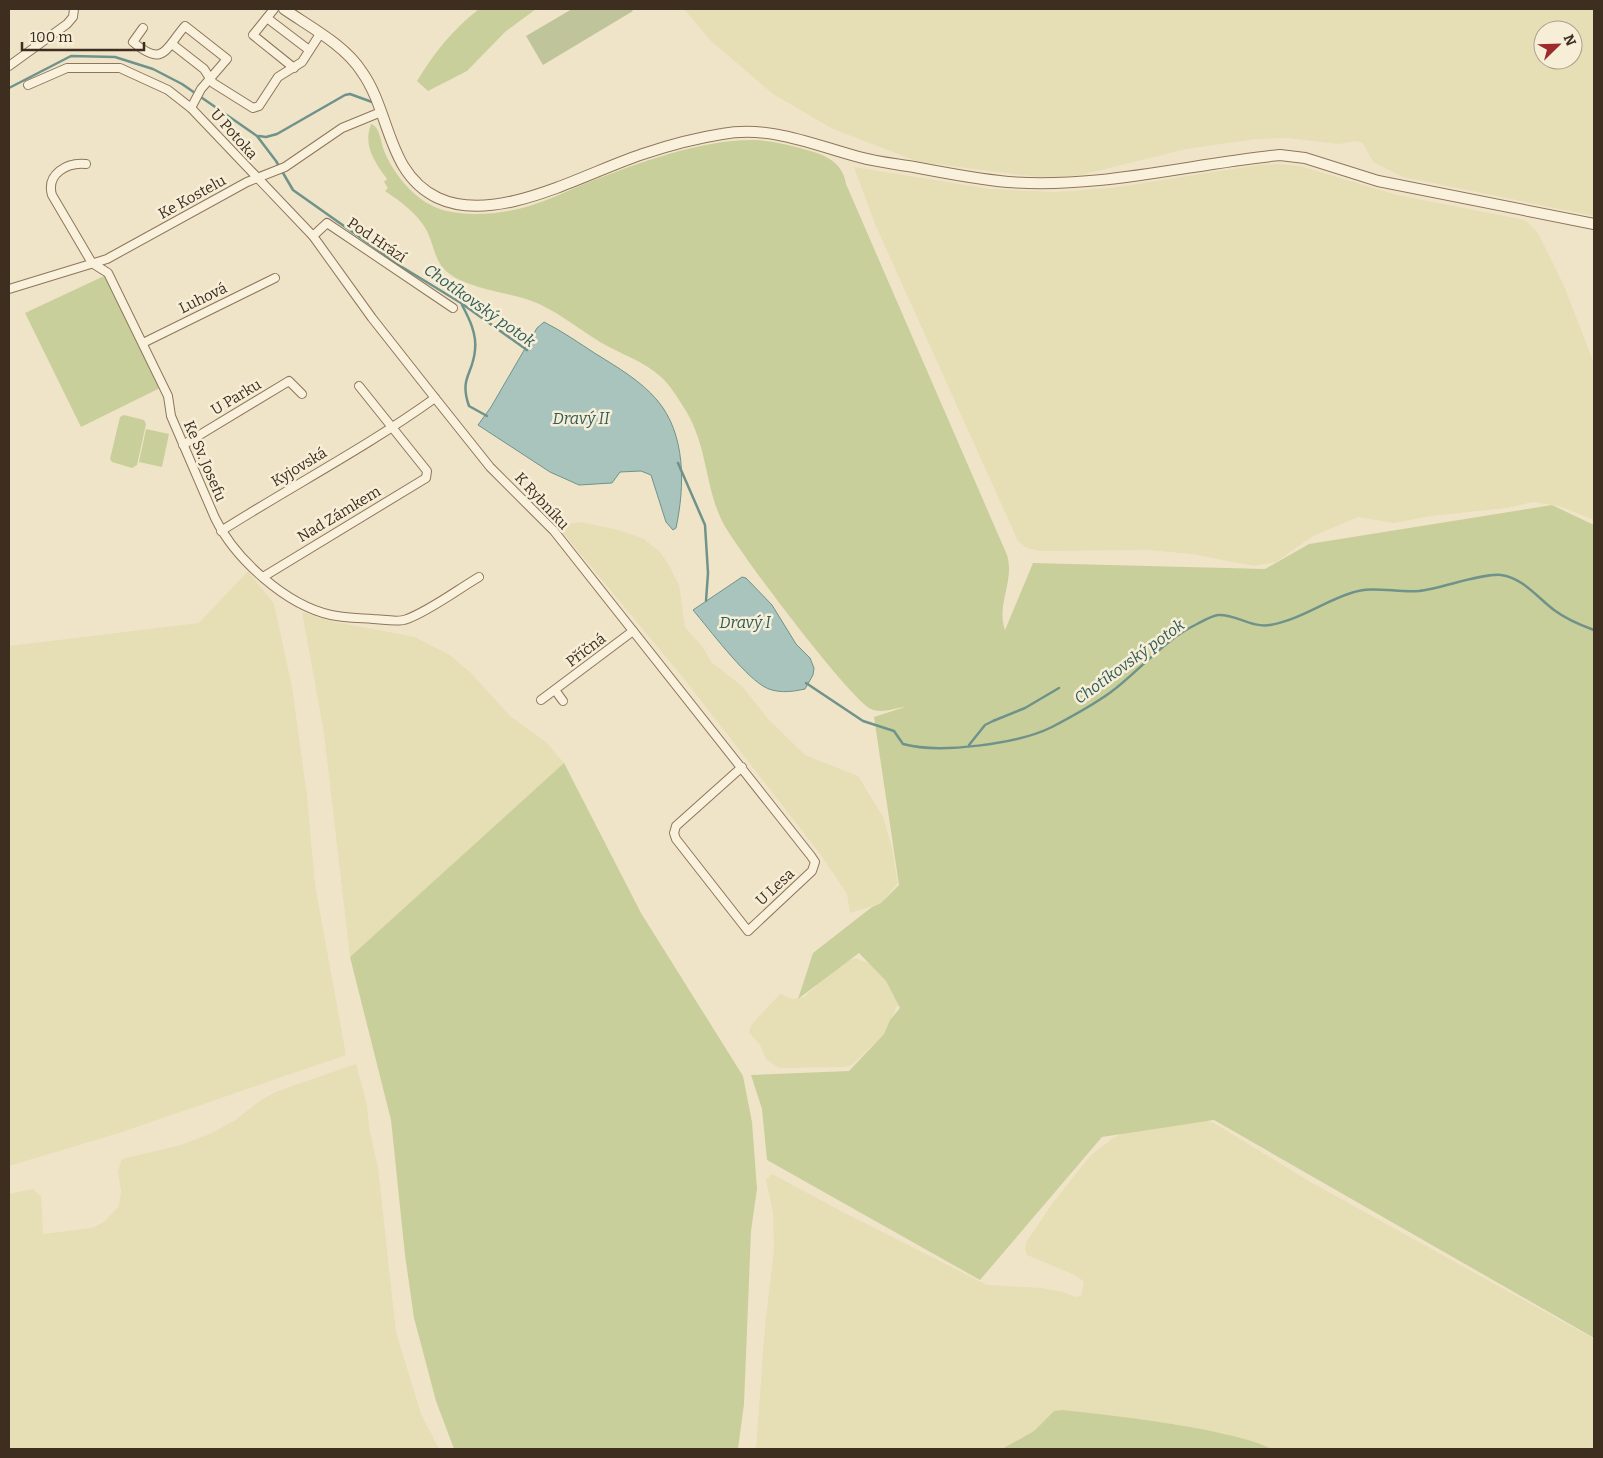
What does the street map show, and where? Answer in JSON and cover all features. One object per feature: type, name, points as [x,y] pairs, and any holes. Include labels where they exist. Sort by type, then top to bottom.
[{"type":"street","points":[[9,66],[67,24],[73,17],[74,9]]},
{"type":"street","points":[[274,9],[253,35],[294,68]]},
{"type":"street","points":[[284,9],[320,34],[360,68],[370,85],[395,152],[408,174],[421,187],[438,198],[469,204],[485,205],[524,199],[648,152],[723,134],[752,131],[789,136],[860,157],[963,176],[1043,184],[1083,183],[1247,158],[1288,156],[1305,158],[1386,183],[1594,224]]},
{"type":"street","points":[[267,18],[309,50]]},
{"type":"street","name":"U Potoka","points":[[143,28],[133,42],[148,53],[162,55],[185,26],[227,59],[201,88],[193,105]]},
{"type":"street","name":"U Potoka","points":[[172,44],[204,69],[210,79],[253,108],[259,106],[278,77],[294,68],[320,34]]},
{"type":"street","name":"U Potoka","points":[[28,85],[67,68],[120,68],[168,90],[193,105],[256,178]]},
{"type":"street","name":"Ke Kostelu","points":[[9,289],[107,259],[256,178],[285,167],[342,128],[381,112]]},
{"type":"street","name":"Ke Sv. Josefu","points":[[86,164],[74,163],[54,175],[50,187],[52,195],[92,263],[108,273],[168,396],[171,416],[221,530],[263,577],[279,590],[302,604],[331,615],[351,618],[405,620],[479,577]]},
{"type":"street","name":"K Rybníku","points":[[256,178],[313,236],[372,318],[490,467],[542,517],[742,767]]},
{"type":"street","name":"Pod Hrází","points":[[313,236],[327,223],[453,308]]},
{"type":"street","name":"Luhová","points":[[143,343],[275,278]]},
{"type":"street","name":"U Parku","points":[[183,445],[289,381],[302,394]]},
{"type":"street","points":[[359,386],[393,428]]},
{"type":"street","name":"Kyjovská","points":[[221,530],[393,428],[435,398]]},
{"type":"street","name":"Nad Zámkem","points":[[263,577],[423,480],[428,473],[393,428]]},
{"type":"street","name":"Příčná","points":[[542,700],[633,631]]},
{"type":"street","points":[[554,690],[563,701]]},
{"type":"street","name":"U Lesa","points":[[742,767],[814,862],[812,871],[748,931],[676,839],[674,832],[676,826],[742,767]]},
{"type":"shaded area","points":[[684,9],[1594,9],[1594,216],[1403,177],[1373,162],[1363,143],[1355,141],[1339,144],[1288,138],[1256,139],[1186,149],[1081,175],[1046,178],[919,162],[833,129],[773,94],[711,41]]},
{"type":"shaded area","points":[[1259,165],[1300,166],[1397,195],[1525,220],[1538,233],[1564,286],[1594,363],[1594,520],[1559,506],[1533,502],[1507,508],[1430,516],[1394,523],[1358,517],[1313,536],[1276,562],[1254,566],[1192,554],[1148,550],[1040,551],[1027,548],[1018,541],[875,224],[854,167],[990,189],[1055,192],[1111,188]]},
{"type":"shaded area","points":[[580,522],[619,530],[644,539],[659,551],[679,585],[685,627],[704,649],[711,662],[741,685],[769,720],[805,755],[858,776],[883,817],[891,844],[898,883],[881,903],[850,913],[847,894],[821,855],[685,680],[564,534],[564,525]]},
{"type":"shaded area","points":[[248,571],[274,604],[292,687],[307,796],[315,885],[346,1055],[119,1133],[9,1166],[9,646],[199,623]]},
{"type":"shaded area","points":[[302,612],[330,621],[415,637],[451,656],[470,672],[510,716],[546,742],[564,763],[350,957],[324,733]]},
{"type":"shaded area","points":[[856,958],[870,964],[886,981],[898,1004],[884,1034],[852,1065],[845,1067],[779,1068],[766,1059],[760,1045],[749,1032],[752,1024],[780,994],[793,999],[804,997],[843,962]]},
{"type":"shaded area","points":[[356,1064],[367,1105],[369,1127],[378,1168],[396,1332],[421,1414],[439,1449],[9,1449],[9,1194],[33,1189],[41,1196],[43,1234],[92,1228],[104,1222],[119,1206],[121,1191],[118,1171],[122,1159],[181,1145],[210,1134],[234,1121],[261,1100],[278,1091]]},
{"type":"shaded area","points":[[1201,1119],[1214,1123],[1307,1180],[1594,1339],[1594,1449],[1272,1449],[1262,1444],[1219,1433],[1167,1423],[1054,1411],[1034,1431],[1002,1449],[756,1449],[765,1326],[774,1250],[773,1213],[766,1180],[772,1174],[987,1285],[1042,1288],[1063,1292],[1076,1297],[1081,1296],[1084,1282],[1077,1276],[1027,1255],[1025,1249],[1027,1241],[1052,1204],[1090,1156],[1113,1138],[1131,1130]]},
{"type":"green space","points":[[479,9],[536,9],[505,32],[467,71],[428,91],[417,81],[445,42]]},
{"type":"green space","points":[[572,9],[631,9],[633,11],[543,65],[526,36]]},
{"type":"green space","points":[[371,124],[374,125],[378,132],[385,153],[395,172],[418,197],[437,208],[465,214],[510,211],[528,206],[649,160],[714,143],[768,141],[827,157],[837,165],[844,177],[1007,555],[1009,574],[1003,611],[1005,630],[1033,563],[1265,569],[1309,544],[1552,505],[1594,525],[1594,1338],[1214,1120],[1102,1137],[980,1280],[767,1160],[762,1109],[751,1075],[849,1071],[884,1034],[890,1020],[900,1008],[886,981],[859,953],[798,999],[813,953],[872,907],[881,903],[899,885],[874,717],[905,707],[884,711],[875,710],[859,700],[818,652],[768,588],[721,519],[693,424],[675,393],[661,377],[647,366],[600,342],[548,308],[529,300],[462,281],[445,270],[439,262],[427,231],[419,219],[385,191],[388,188],[384,182],[387,179],[374,159],[369,146],[368,139]]},
{"type":"green space","points":[[104,276],[160,388],[81,427],[25,313]]},
{"type":"green space","points":[[124,415],[144,420],[146,424],[137,465],[132,468],[112,462],[110,459],[120,417]]},
{"type":"green space","points":[[146,429],[169,434],[162,467],[139,462]]},
{"type":"green space","points":[[564,763],[641,913],[743,1076],[752,1122],[757,1189],[751,1231],[744,1404],[738,1449],[454,1449],[436,1401],[414,1318],[405,1255],[391,1120],[350,957]]},
{"type":"green space","points":[[1062,1410],[1135,1418],[1206,1430],[1248,1440],[1272,1449],[1002,1449],[1034,1431],[1054,1411]]},
{"type":"water","name":"Dravý II","points":[[544,322],[620,369],[651,393],[667,414],[678,444],[682,478],[679,512],[676,528],[673,530],[666,522],[651,475],[641,471],[620,472],[612,483],[579,485],[550,472],[478,425],[491,407],[537,328]]},
{"type":"water","name":"Dravý I","points":[[742,577],[746,578],[772,605],[796,644],[810,658],[814,668],[813,675],[805,689],[778,691],[763,686],[736,662],[693,610]]},
{"type":"waterway","name":"Chotíkovský potok","points":[[9,88],[71,56],[115,57],[153,69],[182,84],[257,136],[276,161],[293,190],[402,267],[461,303],[527,350]]},
{"type":"waterway","points":[[259,136],[266,137],[277,134],[345,95],[350,94],[372,102]]},
{"type":"waterway","points":[[462,305],[472,326],[475,338],[474,358],[466,382],[466,396],[469,406],[487,416]]},
{"type":"waterway","name":"Chotíkovský potok","points":[[678,463],[705,525],[708,573],[706,601]]},
{"type":"waterway","name":"Chotíkovský potok","points":[[806,683],[863,721],[894,731],[903,744],[937,748],[978,746],[1019,738],[1052,727],[1111,692],[1174,638],[1207,619],[1218,615],[1225,615],[1256,625],[1270,625],[1281,623],[1359,591],[1376,589],[1419,591],[1483,576],[1501,575],[1523,584],[1563,616],[1594,630]]},
{"type":"waterway","points":[[969,745],[985,725],[1025,708],[1059,688]]}]
